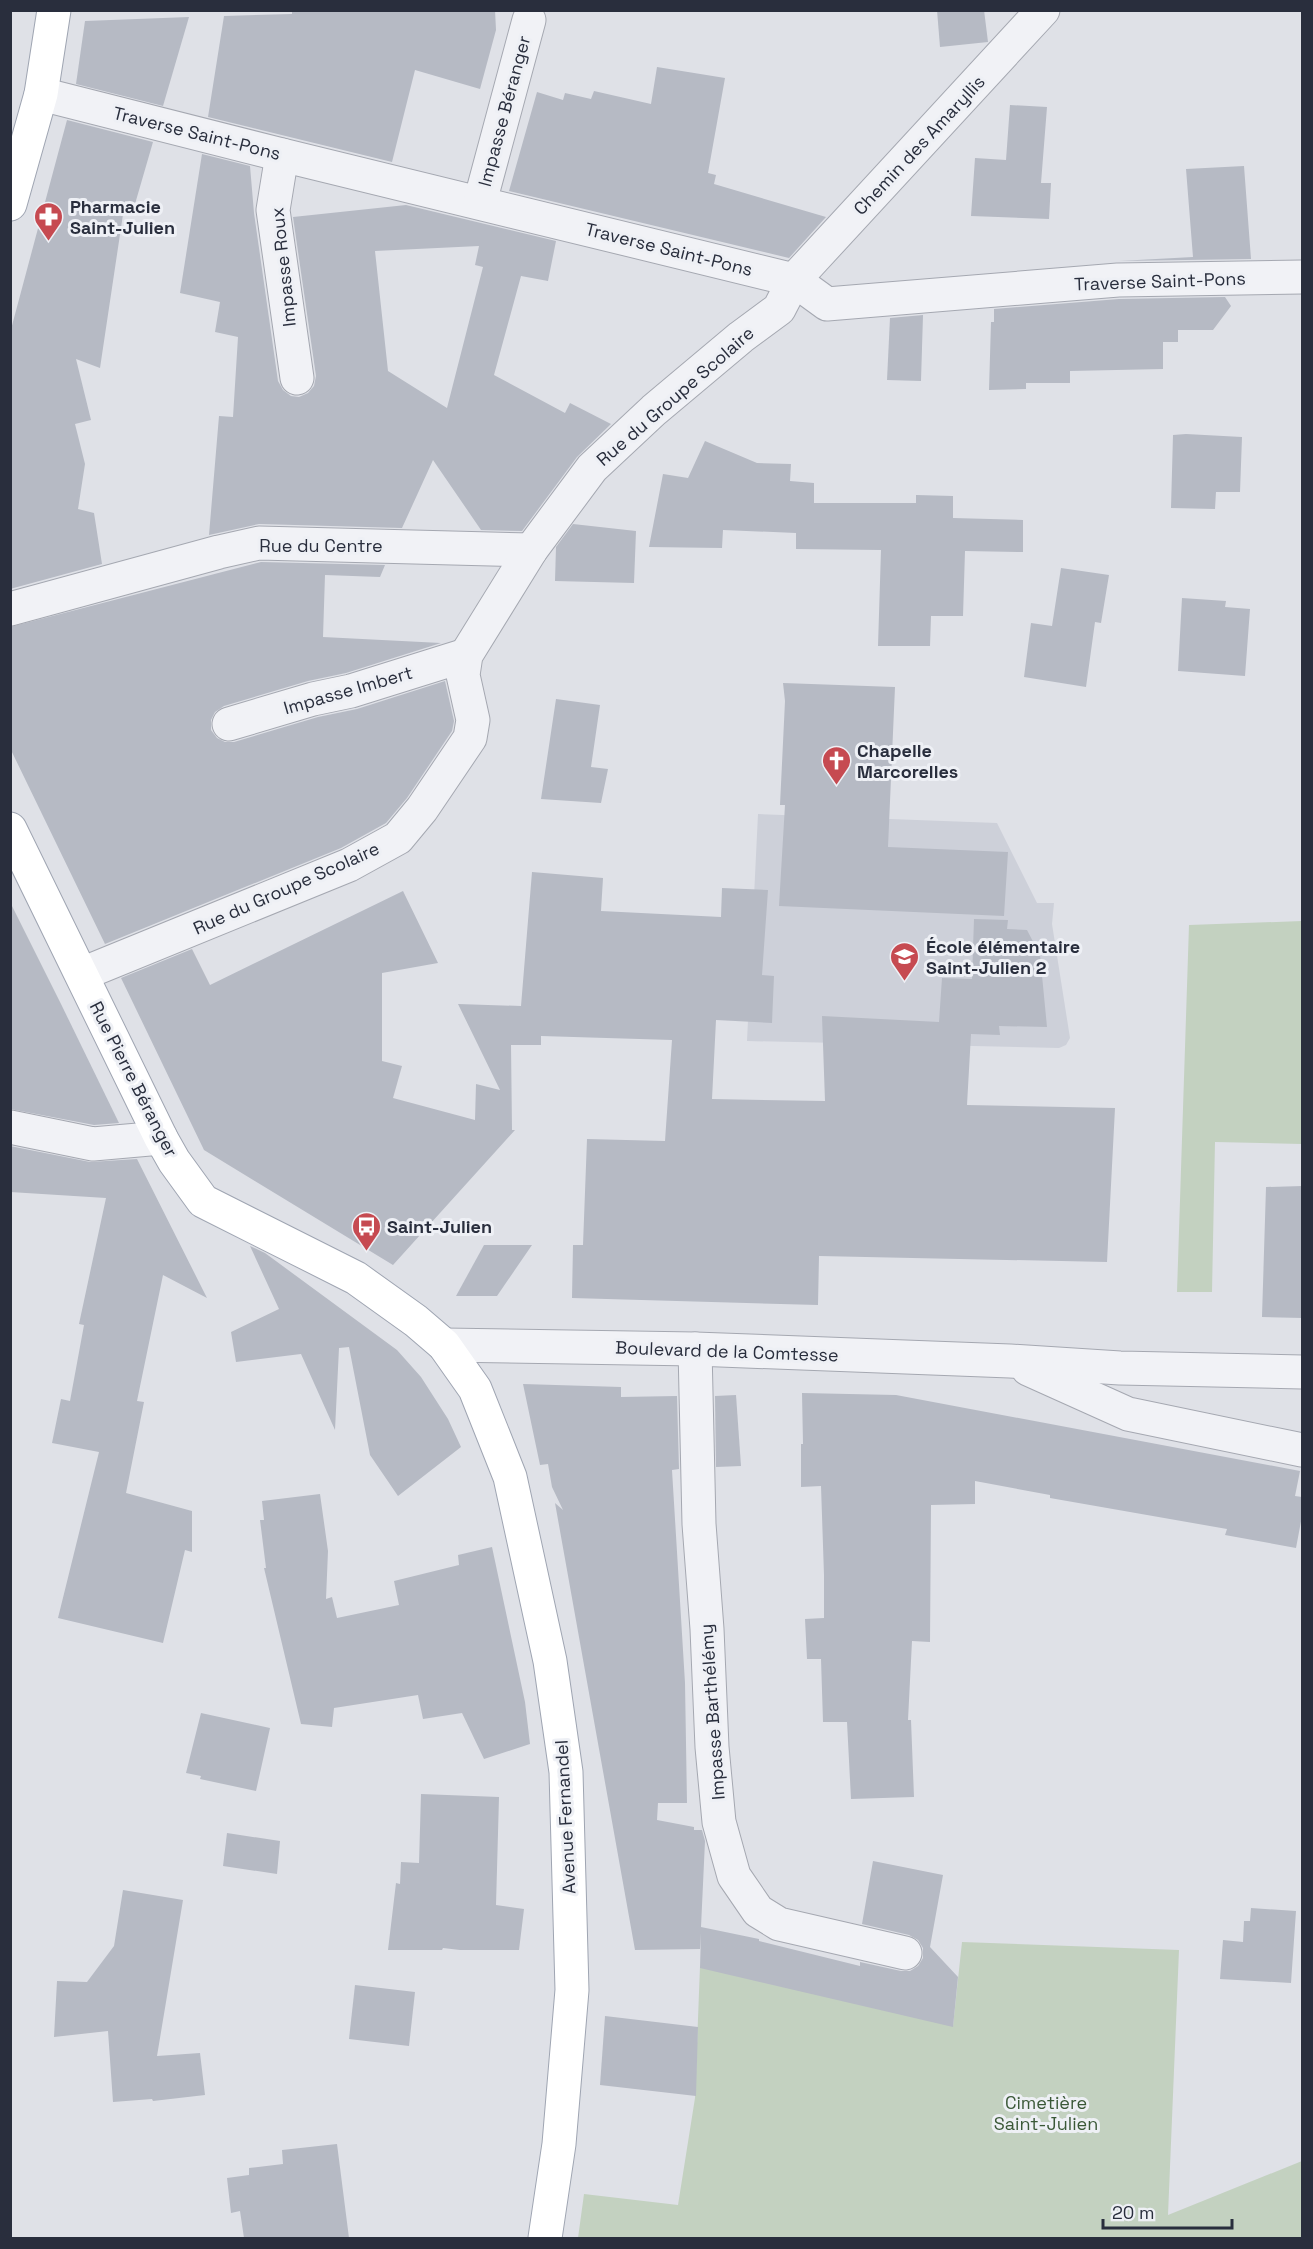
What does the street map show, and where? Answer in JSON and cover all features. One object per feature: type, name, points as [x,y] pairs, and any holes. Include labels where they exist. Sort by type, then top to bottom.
[{"type":"main road","points":[[10,204],[41,94],[54,10]]},
{"type":"main road","name":"Rue Pierre Béranger","points":[[10,830],[161,1138],[174,1161],[203,1201],[356,1278],[416,1321],[444,1345]]},
{"type":"main road","name":"Avenue Fernandel","points":[[444,1345],[475,1389],[510,1477],[550,1661],[566,1772],[572,1990],[559,2144],[545,2238]]},
{"type":"street","name":"Chemin des Amaryllis","points":[[794,280],[1043,10]]},
{"type":"street","name":"Impasse Béranger","points":[[480,202],[529,20]]},
{"type":"street","name":"Traverse Saint-Pons","points":[[41,94],[794,280],[827,304],[1118,280],[1302,277]]},
{"type":"street","name":"Impasse Roux","points":[[282,155],[273,210],[297,378]]},
{"type":"street","name":"Rue du Groupe Scolaire","points":[[82,974],[349,865],[398,838],[422,809],[470,738],[473,720],[463,675],[466,656],[531,550],[592,468],[663,402],[778,309],[794,280]]},
{"type":"street","name":"Rue du Centre","points":[[10,609],[259,543],[531,550]]},
{"type":"street","name":"Impasse Imbert","points":[[229,724],[313,699],[351,691],[466,656]]},
{"type":"street","points":[[10,1127],[93,1144],[161,1138]]},
{"type":"street","name":"Boulevard de la Comtesse","points":[[444,1345],[695,1349],[1010,1361],[1120,1368],[1302,1372]]},
{"type":"street","name":"Impasse Barthélémy","points":[[695,1349],[699,1524],[707,1629],[712,1747],[719,1822],[734,1876],[758,1911],[779,1924],[905,1953]]},
{"type":"street","name":"Boulevard de la Comtesse","points":[[1010,1361],[1128,1414],[1302,1449]]},
{"type":"shaded area","name":"École élémentaire Saint-Julien 2","points":[[758,814],[997,823],[1037,903],[1054,903],[1052,924],[1070,1038],[1066,1045],[1059,1048],[747,1041]]},
{"type":"green space","points":[[1302,921],[1302,1144],[1215,1142],[1212,1292],[1177,1292],[1189,925]]},
{"type":"green space","name":"Cimetière Saint-Julien","points":[[962,1942],[1179,1950],[1168,2215],[1302,2161],[1302,2238],[578,2238],[584,2194],[678,2205],[695,2098],[700,1966],[953,2026]]},
{"type":"building","points":[[292,10],[495,10],[496,30],[480,89],[415,70],[392,162],[208,117],[224,16],[292,14]]},
{"type":"building","points":[[937,10],[984,10],[988,42],[940,47]]},
{"type":"building","points":[[189,17],[163,106],[76,84],[85,21]]},
{"type":"building","points":[[657,67],[725,78],[708,173],[716,175],[714,184],[826,217],[789,258],[509,191],[537,92],[563,100],[565,93],[591,99],[594,91],[651,104]]},
{"type":"building","points":[[1010,105],[1047,107],[1041,183],[1051,183],[1049,219],[971,216],[975,158],[1006,160]]},
{"type":"building","points":[[67,120],[153,142],[135,204],[125,201],[100,368],[76,359],[91,420],[75,424],[85,464],[78,509],[94,513],[102,564],[10,589],[10,333]]},
{"type":"building","points":[[202,154],[250,166],[254,213],[278,381],[283,390],[291,396],[299,397],[308,393],[314,386],[316,376],[293,217],[406,205],[556,241],[548,281],[521,276],[494,375],[565,413],[570,403],[611,424],[577,457],[522,531],[481,530],[433,460],[402,528],[259,524],[209,535],[219,416],[233,417],[238,337],[215,332],[220,302],[180,293]],"holes":[[[479,246],[475,265],[483,267],[447,408],[388,371],[375,251]]]},
{"type":"building","points":[[1244,166],[1251,259],[1119,261],[1193,257],[1186,169]]},
{"type":"building","points":[[1225,297],[1231,306],[1213,330],[1178,330],[1178,342],[1163,342],[1163,369],[1070,371],[1070,383],[1026,383],[1026,389],[989,390],[991,322],[994,322],[994,309],[1119,299]]},
{"type":"building","points":[[923,315],[921,381],[887,380],[890,318]]},
{"type":"building","points":[[1173,435],[1242,437],[1240,492],[1216,492],[1215,509],[1171,508]]},
{"type":"building","points":[[705,441],[757,463],[791,464],[790,481],[814,483],[814,503],[916,503],[916,495],[953,496],[953,518],[1023,520],[1023,552],[965,551],[963,616],[931,616],[930,646],[878,646],[881,550],[796,549],[796,533],[723,530],[722,548],[649,547],[663,474],[688,478]]},
{"type":"building","points":[[573,524],[636,531],[634,583],[555,581],[556,547]]},
{"type":"building","points":[[261,562],[385,565],[380,577],[325,575],[323,637],[441,643],[346,673],[308,681],[224,706],[215,712],[211,720],[211,730],[217,738],[225,742],[234,742],[318,717],[357,709],[445,681],[454,721],[452,731],[407,798],[386,823],[341,848],[105,944],[10,748],[10,627]]},
{"type":"building","points":[[1061,568],[1109,575],[1101,623],[1095,622],[1086,687],[1024,677],[1031,623],[1052,626]]},
{"type":"building","points":[[1182,598],[1226,601],[1225,607],[1250,609],[1245,676],[1178,671]]},
{"type":"building","points":[[783,683],[895,687],[888,847],[1008,852],[1004,916],[779,906],[785,805],[780,805],[785,701]]},
{"type":"building","points":[[556,699],[600,705],[591,767],[608,769],[601,803],[541,799]]},
{"type":"building","points":[[532,872],[603,878],[601,911],[721,917],[722,888],[768,890],[762,975],[774,976],[772,1023],[716,1020],[712,1099],[825,1101],[822,1016],[939,1022],[942,978],[972,979],[974,919],[1008,920],[1007,929],[1027,930],[1040,955],[1047,1027],[999,1026],[1000,1035],[971,1034],[967,1105],[1115,1108],[1107,1262],[819,1256],[818,1305],[572,1298],[573,1245],[583,1245],[587,1139],[665,1141],[672,1040],[541,1036],[541,1045],[511,1045],[512,1130],[515,1130],[393,1265],[204,1150],[121,978],[192,949],[210,985],[403,891],[438,963],[382,973],[382,1061],[402,1066],[393,1098],[475,1120],[476,1084],[500,1090],[458,1004],[521,1006]]},
{"type":"building","points":[[10,902],[119,1123],[94,1125],[10,1109]]},
{"type":"building","points":[[10,1146],[90,1162],[137,1159],[207,1298],[163,1275],[137,1401],[144,1402],[126,1493],[192,1511],[192,1552],[185,1550],[163,1643],[58,1618],[99,1452],[52,1443],[61,1399],[70,1401],[84,1325],[79,1324],[106,1198],[10,1192]]},
{"type":"building","points":[[1302,1186],[1302,1318],[1262,1317],[1266,1187]]},
{"type":"building","points":[[484,1245],[532,1245],[497,1296],[456,1296]]},
{"type":"building","points":[[250,1246],[265,1253],[397,1350],[421,1377],[448,1419],[461,1447],[398,1496],[370,1455],[349,1347],[339,1348],[335,1430],[301,1354],[236,1362],[231,1332],[279,1309]]},
{"type":"building","points":[[523,1384],[621,1387],[621,1397],[677,1396],[679,1469],[672,1470],[685,1683],[687,1803],[658,1803],[657,1820],[702,1830],[705,1841],[701,1927],[759,1939],[759,1941],[860,1966],[860,1962],[910,1971],[918,1966],[923,1958],[923,1948],[918,1940],[909,1935],[862,1924],[873,1861],[943,1875],[930,1947],[958,1977],[953,2027],[700,1968],[701,1933],[700,1949],[635,1950],[555,1503],[563,1510],[552,1487],[548,1464],[540,1465]]},
{"type":"building","points":[[802,1393],[896,1395],[1300,1471],[1295,1496],[1302,1497],[1302,1516],[1296,1548],[1225,1535],[1227,1529],[1050,1498],[1050,1495],[975,1481],[975,1504],[931,1505],[930,1642],[912,1641],[908,1720],[911,1720],[914,1797],[851,1799],[847,1722],[823,1722],[821,1659],[807,1659],[805,1619],[824,1618],[824,1575],[821,1486],[801,1487]]},
{"type":"building","points":[[736,1395],[741,1466],[716,1467],[715,1396]]},
{"type":"building","points":[[320,1494],[328,1551],[326,1599],[332,1597],[337,1618],[399,1605],[394,1581],[459,1565],[458,1555],[492,1547],[525,1702],[530,1744],[484,1759],[462,1713],[423,1719],[418,1695],[334,1708],[332,1727],[301,1724],[264,1568],[266,1568],[260,1520],[264,1520],[262,1501]]},
{"type":"building","points":[[201,1713],[270,1728],[256,1791],[200,1779],[201,1776],[186,1773]]},
{"type":"building","points":[[421,1794],[499,1797],[496,1905],[524,1909],[519,1950],[443,1948],[442,1950],[388,1950],[396,1883],[400,1884],[401,1862],[419,1863]]},
{"type":"building","points":[[227,1833],[280,1841],[277,1874],[223,1866]]},
{"type":"building","points":[[123,1890],[183,1900],[157,2056],[200,2053],[205,2095],[153,2101],[152,2099],[113,2102],[108,2031],[54,2037],[57,1981],[87,1982],[114,1946]]},
{"type":"building","points":[[1251,1908],[1296,1911],[1291,1983],[1220,1979],[1223,1940],[1243,1942],[1244,1921],[1250,1921]]},
{"type":"building","points":[[355,1985],[415,1992],[409,2046],[349,2039]]},
{"type":"building","points":[[605,2016],[698,2027],[696,2096],[600,2085]]},
{"type":"building","points":[[337,2144],[349,2238],[244,2238],[240,2211],[231,2213],[227,2178],[249,2175],[249,2168],[283,2164],[282,2150]]},
{"type":"place","name":"Pharmacie Saint-Julien","points":[[49,242]]},
{"type":"place","name":"Chapelle Marcorelles","points":[[836,786]]},
{"type":"place","name":"École élémentaire Saint-Julien 2","points":[[905,982]]},
{"type":"place","name":"Saint-Julien","points":[[366,1252]]}]
